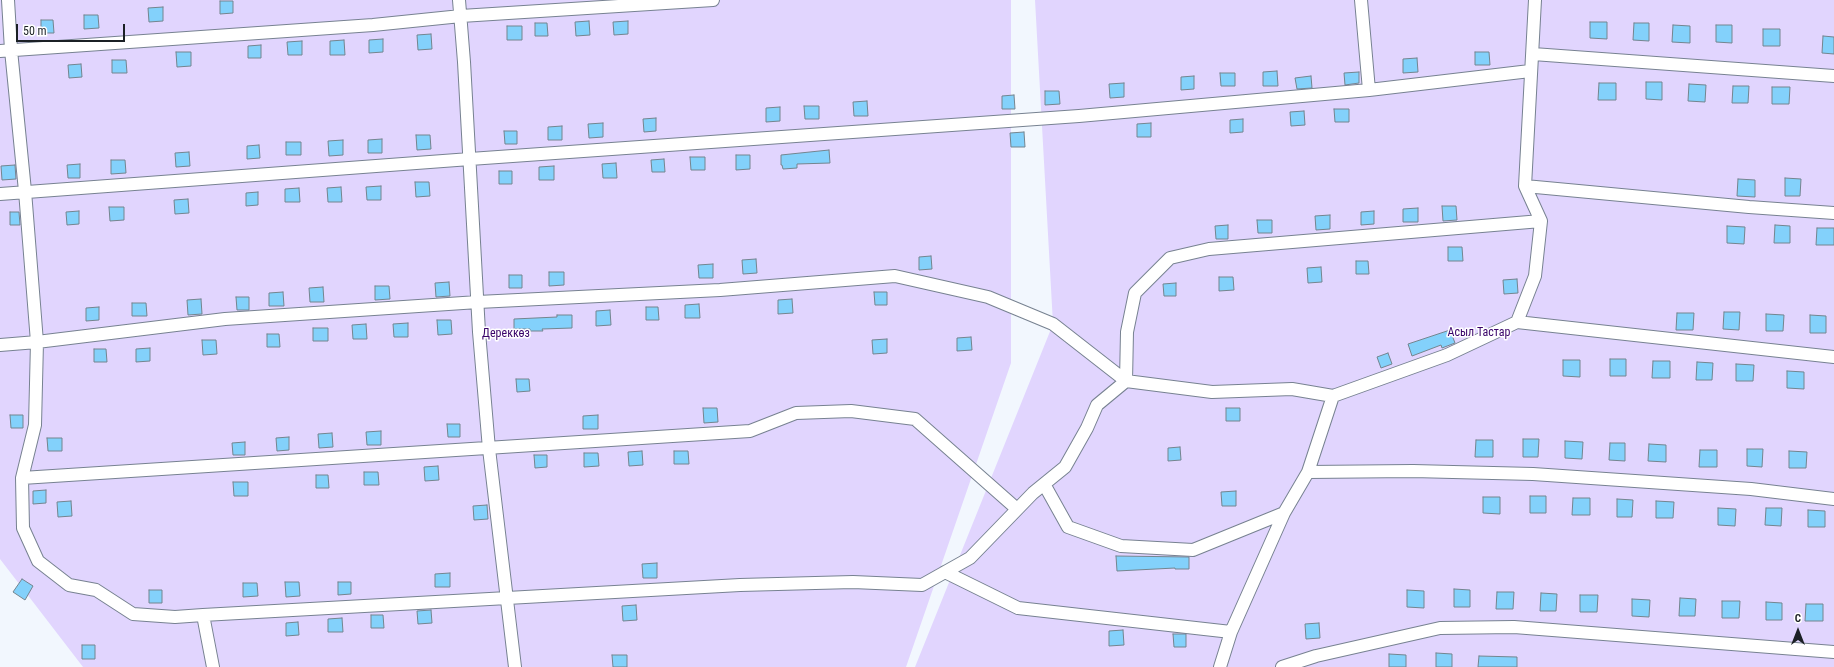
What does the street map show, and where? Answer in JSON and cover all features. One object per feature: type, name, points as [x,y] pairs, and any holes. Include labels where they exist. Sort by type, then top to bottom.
[{"type":"street","points":[[8,0],[5,50],[25,191],[37,342],[35,425],[22,478],[23,528],[38,561],[69,585],[96,590],[133,614],[175,617],[506,597],[740,585],[845,582],[922,585],[970,558],[1017,509],[1044,484],[1065,468],[1087,428],[1097,405],[1126,381],[1127,332],[1136,294],[1170,258],[1209,249],[1541,221]]},
{"type":"street","points":[[459,0],[489,449],[515,667]]},
{"type":"street","points":[[5,50],[373,26],[460,16],[713,0]]},
{"type":"street","points":[[1361,0],[1369,90]]},
{"type":"street","points":[[1517,322],[1535,276],[1541,221],[1525,186],[1530,71],[1533,54],[1534,0]]},
{"type":"street","points":[[1533,54],[1834,76]]},
{"type":"street","points":[[0,194],[1063,117],[1369,90],[1530,71]]},
{"type":"street","points":[[1525,186],[1749,207],[1834,213]]},
{"type":"street","points":[[0,345],[37,342],[225,319],[478,302],[720,290],[895,276],[988,297],[1053,324],[1126,381],[1212,392],[1292,389],[1333,396],[1447,355],[1517,322],[1834,357]]},
{"type":"street","points":[[1220,667],[1231,632],[1284,513],[1308,472],[1333,396]]},
{"type":"street","points":[[22,478],[750,431],[796,412],[858,412],[915,419],[1017,509]]},
{"type":"street","points":[[1308,472],[1413,471],[1533,474],[1751,489],[1834,499]]},
{"type":"street","points":[[1044,484],[1068,527],[1121,546],[1193,550],[1284,513]]},
{"type":"street","points":[[945,572],[1018,608],[1231,632]]},
{"type":"street","points":[[202,615],[213,667]]},
{"type":"street","points":[[1282,667],[1316,656],[1440,628],[1514,627],[1834,652]]},
{"type":"green space","name":"Дереккөз","points":[[0,0],[1011,0],[1011,363],[906,667],[83,667],[0,559]]},
{"type":"green space","name":"Асыл Тастар","points":[[1035,0],[1834,0],[1834,667],[915,667],[1053,324]]},
{"type":"building","points":[[220,1],[233,1],[233,13],[220,14]]},
{"type":"building","points":[[163,7],[163,21],[149,22],[148,8]]},
{"type":"building","points":[[84,15],[98,15],[99,28],[84,29]]},
{"type":"building","points":[[41,20],[53,20],[54,33],[41,33]]},
{"type":"building","points":[[589,21],[590,35],[576,36],[575,22]]},
{"type":"building","points":[[628,21],[628,34],[614,35],[613,22]]},
{"type":"building","points":[[1590,22],[1607,22],[1607,39],[1590,38]]},
{"type":"building","points":[[535,23],[547,23],[548,36],[535,36]]},
{"type":"building","points":[[1634,23],[1649,23],[1649,41],[1633,40]]},
{"type":"building","points":[[1673,25],[1690,26],[1690,43],[1672,42]]},
{"type":"building","points":[[1716,25],[1732,25],[1732,43],[1716,42]]},
{"type":"building","points":[[507,26],[522,26],[522,40],[507,40]]},
{"type":"building","points":[[1763,29],[1780,29],[1780,46],[1763,46]]},
{"type":"building","points":[[431,34],[432,49],[418,50],[417,35]]},
{"type":"building","points":[[1823,36],[1834,37],[1834,54],[1822,53]]},
{"type":"building","points":[[383,39],[383,52],[369,53],[369,40]]},
{"type":"building","points":[[344,40],[345,55],[330,55],[330,41]]},
{"type":"building","points":[[302,41],[302,55],[288,55],[287,42]]},
{"type":"building","points":[[261,45],[261,58],[248,58],[248,46]]},
{"type":"building","points":[[176,52],[191,52],[191,66],[177,67]]},
{"type":"building","points":[[1475,52],[1489,52],[1490,65],[1475,65]]},
{"type":"building","points":[[1417,58],[1418,72],[1403,73],[1403,59]]},
{"type":"building","points":[[112,60],[126,60],[127,73],[112,73]]},
{"type":"building","points":[[81,64],[82,77],[69,78],[68,65]]},
{"type":"building","points":[[1277,71],[1278,86],[1263,86],[1263,72]]},
{"type":"building","points":[[1359,72],[1359,83],[1345,85],[1344,73]]},
{"type":"building","points":[[1220,73],[1235,73],[1235,86],[1221,86]]},
{"type":"building","points":[[1194,76],[1194,89],[1181,90],[1181,77]]},
{"type":"building","points":[[1311,76],[1312,88],[1297,89],[1295,78]]},
{"type":"building","points":[[1646,82],[1662,82],[1662,100],[1646,99]]},
{"type":"building","points":[[1124,83],[1124,97],[1110,98],[1109,84]]},
{"type":"building","points":[[1599,83],[1616,83],[1616,100],[1598,100]]},
{"type":"building","points":[[1689,84],[1706,85],[1705,102],[1688,101]]},
{"type":"building","points":[[1733,86],[1749,86],[1748,103],[1732,103]]},
{"type":"building","points":[[1772,87],[1790,87],[1789,104],[1772,104]]},
{"type":"building","points":[[1045,91],[1059,91],[1060,104],[1045,105]]},
{"type":"building","points":[[1014,95],[1015,109],[1002,109],[1002,96]]},
{"type":"building","points":[[867,101],[868,116],[854,116],[853,102]]},
{"type":"building","points":[[804,106],[819,106],[819,119],[805,119]]},
{"type":"building","points":[[780,107],[780,121],[766,122],[766,108]]},
{"type":"building","points":[[1334,109],[1349,109],[1349,122],[1335,122]]},
{"type":"building","points":[[1304,111],[1305,125],[1291,126],[1290,112]]},
{"type":"building","points":[[656,118],[656,131],[644,132],[643,119]]},
{"type":"building","points":[[1243,119],[1243,132],[1230,133],[1230,120]]},
{"type":"building","points":[[603,123],[603,137],[589,138],[588,124]]},
{"type":"building","points":[[1151,123],[1151,137],[1137,137],[1137,124]]},
{"type":"building","points":[[562,126],[562,140],[548,140],[548,127]]},
{"type":"building","points":[[504,131],[517,131],[517,144],[505,144]]},
{"type":"building","points":[[1024,132],[1025,147],[1011,147],[1010,133]]},
{"type":"building","points":[[416,135],[430,135],[431,149],[417,150]]},
{"type":"building","points":[[382,139],[382,153],[368,153],[368,140]]},
{"type":"building","points":[[343,140],[343,155],[329,156],[328,141]]},
{"type":"building","points":[[286,142],[301,142],[301,155],[286,155]]},
{"type":"building","points":[[259,145],[260,158],[247,159],[247,146]]},
{"type":"building","points":[[829,150],[830,163],[797,164],[797,168],[783,169],[781,165],[781,155]]},
{"type":"building","points":[[189,152],[190,166],[176,167],[175,153]]},
{"type":"building","points":[[736,155],[750,155],[750,169],[736,170]]},
{"type":"building","points":[[690,157],[705,157],[705,170],[691,170]]},
{"type":"building","points":[[664,159],[665,172],[652,172],[651,160]]},
{"type":"building","points":[[111,160],[125,160],[126,173],[111,174]]},
{"type":"building","points":[[616,163],[617,178],[603,178],[602,164]]},
{"type":"building","points":[[80,164],[80,178],[68,178],[67,165]]},
{"type":"building","points":[[15,165],[16,179],[2,180],[1,166]]},
{"type":"building","points":[[554,166],[554,180],[539,180],[539,167]]},
{"type":"building","points":[[499,171],[512,171],[512,184],[499,184]]},
{"type":"building","points":[[1785,178],[1801,179],[1800,196],[1785,196]]},
{"type":"building","points":[[1738,179],[1755,180],[1755,197],[1737,196]]},
{"type":"building","points":[[415,182],[429,182],[430,196],[416,197]]},
{"type":"building","points":[[381,186],[381,200],[367,200],[366,187]]},
{"type":"building","points":[[341,187],[342,202],[328,202],[327,188]]},
{"type":"building","points":[[299,188],[300,202],[285,202],[285,189]]},
{"type":"building","points":[[258,192],[258,205],[246,206],[246,193]]},
{"type":"building","points":[[188,199],[189,213],[175,214],[174,200]]},
{"type":"building","points":[[1442,206],[1456,206],[1457,220],[1443,221]]},
{"type":"building","points":[[109,207],[124,207],[124,220],[110,221]]},
{"type":"building","points":[[1418,208],[1418,222],[1403,222],[1403,209]]},
{"type":"building","points":[[79,211],[79,224],[67,225],[66,212]]},
{"type":"building","points":[[1374,211],[1374,224],[1361,225],[1361,212]]},
{"type":"building","points":[[10,212],[19,212],[20,225],[10,225]]},
{"type":"building","points":[[1330,215],[1330,229],[1316,230],[1315,216]]},
{"type":"building","points":[[1257,220],[1272,220],[1272,233],[1258,233]]},
{"type":"building","points":[[1228,225],[1228,239],[1216,239],[1215,226]]},
{"type":"building","points":[[1775,225],[1790,226],[1790,243],[1774,243]]},
{"type":"building","points":[[1727,226],[1745,227],[1744,244],[1727,243]]},
{"type":"building","points":[[1817,228],[1834,228],[1834,245],[1816,245]]},
{"type":"building","points":[[1448,247],[1462,247],[1463,261],[1448,261]]},
{"type":"building","points":[[931,256],[932,269],[919,270],[919,257]]},
{"type":"building","points":[[756,259],[757,273],[743,274],[742,260]]},
{"type":"building","points":[[1356,261],[1368,261],[1369,274],[1356,274]]},
{"type":"building","points":[[713,264],[713,278],[699,278],[698,265]]},
{"type":"building","points":[[1321,267],[1322,282],[1308,283],[1307,268]]},
{"type":"building","points":[[549,272],[564,272],[564,285],[549,286]]},
{"type":"building","points":[[509,275],[522,275],[522,288],[509,288]]},
{"type":"building","points":[[1219,277],[1233,277],[1234,290],[1219,291]]},
{"type":"building","points":[[1517,279],[1518,293],[1504,294],[1503,280]]},
{"type":"building","points":[[449,282],[450,296],[436,297],[435,283]]},
{"type":"building","points":[[1176,283],[1176,296],[1164,296],[1163,284]]},
{"type":"building","points":[[375,286],[389,286],[390,299],[375,300]]},
{"type":"building","points":[[323,287],[324,302],[310,302],[309,288]]},
{"type":"building","points":[[283,292],[284,306],[269,306],[269,293]]},
{"type":"building","points":[[874,292],[887,292],[887,305],[875,305]]},
{"type":"building","points":[[236,297],[249,297],[249,310],[237,310]]},
{"type":"building","points":[[201,299],[202,314],[188,315],[187,300]]},
{"type":"building","points":[[792,299],[793,313],[778,314],[778,300]]},
{"type":"building","points":[[132,303],[146,303],[147,316],[132,316]]},
{"type":"building","points":[[699,304],[700,318],[685,318],[685,305]]},
{"type":"building","points":[[99,307],[99,320],[86,321],[86,308]]},
{"type":"building","points":[[646,307],[658,307],[659,320],[646,320]]},
{"type":"building","points":[[610,310],[611,325],[596,326],[596,311]]},
{"type":"building","points":[[1724,312],[1740,312],[1739,330],[1723,329]]},
{"type":"building","points":[[1677,313],[1694,313],[1693,330],[1676,330]]},
{"type":"building","points":[[1766,314],[1784,315],[1783,331],[1766,331]]},
{"type":"building","points":[[557,315],[572,315],[572,328],[542,329],[543,331],[514,329],[514,319],[557,317]]},
{"type":"building","points":[[1810,315],[1826,316],[1826,333],[1810,333]]},
{"type":"building","points":[[437,320],[451,320],[452,334],[438,335]]},
{"type":"building","points":[[408,323],[408,337],[394,337],[393,324]]},
{"type":"building","points":[[366,324],[367,339],[353,339],[352,325]]},
{"type":"building","points":[[313,328],[328,328],[328,341],[313,341]]},
{"type":"building","points":[[1450,330],[1455,343],[1442,348],[1441,345],[1412,356],[1408,344]]},
{"type":"building","points":[[267,334],[279,334],[280,347],[267,347]]},
{"type":"building","points":[[971,337],[972,350],[957,351],[957,338]]},
{"type":"building","points":[[887,339],[887,353],[873,354],[872,340]]},
{"type":"building","points":[[202,340],[216,340],[217,354],[203,355]]},
{"type":"building","points":[[150,348],[150,361],[136,362],[136,349]]},
{"type":"building","points":[[94,349],[106,349],[107,362],[94,362]]},
{"type":"building","points":[[1388,353],[1392,364],[1381,368],[1377,357]]},
{"type":"building","points":[[1610,359],[1626,359],[1626,376],[1610,376]]},
{"type":"building","points":[[1563,360],[1580,360],[1580,377],[1563,376]]},
{"type":"building","points":[[1653,361],[1670,361],[1670,378],[1652,378]]},
{"type":"building","points":[[1697,362],[1713,363],[1712,380],[1696,380]]},
{"type":"building","points":[[1736,364],[1754,365],[1753,381],[1736,381]]},
{"type":"building","points":[[1787,371],[1804,372],[1804,389],[1787,388]]},
{"type":"building","points":[[516,379],[529,379],[530,391],[517,392]]},
{"type":"building","points":[[703,408],[717,408],[718,422],[704,423]]},
{"type":"building","points":[[1226,408],[1240,408],[1240,421],[1226,421]]},
{"type":"building","points":[[10,415],[23,415],[23,428],[11,428]]},
{"type":"building","points":[[598,415],[598,429],[583,429],[583,416]]},
{"type":"building","points":[[447,424],[460,424],[460,437],[448,437]]},
{"type":"building","points":[[381,431],[381,445],[367,445],[366,432]]},
{"type":"building","points":[[332,433],[333,447],[319,448],[318,434]]},
{"type":"building","points":[[289,437],[289,450],[277,451],[276,438]]},
{"type":"building","points":[[47,438],[62,438],[62,451],[48,451]]},
{"type":"building","points":[[1523,439],[1539,439],[1538,457],[1523,457]]},
{"type":"building","points":[[1476,440],[1493,440],[1493,457],[1475,457]]},
{"type":"building","points":[[1565,441],[1583,442],[1582,459],[1565,458]]},
{"type":"building","points":[[245,442],[245,455],[233,455],[232,443]]},
{"type":"building","points":[[1610,443],[1625,443],[1625,461],[1609,460]]},
{"type":"building","points":[[1649,444],[1666,445],[1666,462],[1648,461]]},
{"type":"building","points":[[1180,447],[1181,460],[1168,461],[1168,448]]},
{"type":"building","points":[[1747,449],[1763,449],[1762,467],[1747,466]]},
{"type":"building","points":[[1700,450],[1717,450],[1717,467],[1699,467]]},
{"type":"building","points":[[642,451],[643,465],[629,466],[628,452]]},
{"type":"building","points":[[674,451],[688,451],[689,464],[674,464]]},
{"type":"building","points":[[1789,451],[1807,452],[1806,468],[1789,468]]},
{"type":"building","points":[[584,453],[598,453],[599,466],[584,467]]},
{"type":"building","points":[[534,455],[547,455],[547,467],[535,468]]},
{"type":"building","points":[[438,466],[439,480],[425,481],[424,467]]},
{"type":"building","points":[[364,472],[378,472],[379,485],[364,485]]},
{"type":"building","points":[[316,475],[328,475],[329,488],[316,488]]},
{"type":"building","points":[[233,482],[248,482],[248,496],[234,496]]},
{"type":"building","points":[[46,490],[46,503],[33,504],[33,491]]},
{"type":"building","points":[[1236,491],[1236,506],[1222,506],[1221,492]]},
{"type":"building","points":[[1530,496],[1546,496],[1546,513],[1530,513]]},
{"type":"building","points":[[1483,497],[1500,497],[1500,514],[1483,513]]},
{"type":"building","points":[[1573,498],[1590,498],[1590,515],[1572,515]]},
{"type":"building","points":[[1617,499],[1633,500],[1632,517],[1617,517]]},
{"type":"building","points":[[71,501],[72,516],[58,517],[57,502]]},
{"type":"building","points":[[1656,501],[1674,502],[1673,518],[1656,518]]},
{"type":"building","points":[[487,505],[488,519],[474,520],[473,506]]},
{"type":"building","points":[[1718,508],[1736,509],[1735,526],[1718,525]]},
{"type":"building","points":[[1766,508],[1782,508],[1781,526],[1765,525]]},
{"type":"building","points":[[1808,510],[1825,511],[1825,527],[1808,527]]},
{"type":"building","points":[[1116,556],[1189,557],[1189,569],[1175,568],[1117,571]]},
{"type":"building","points":[[657,563],[657,578],[643,578],[642,564]]},
{"type":"building","points":[[450,573],[450,587],[435,587],[435,574]]},
{"type":"building","points":[[22,579],[33,586],[25,600],[13,592]]},
{"type":"building","points":[[285,582],[299,582],[300,596],[286,597]]},
{"type":"building","points":[[338,582],[351,582],[351,594],[338,595]]},
{"type":"building","points":[[243,583],[257,583],[258,596],[243,597]]},
{"type":"building","points":[[1454,589],[1470,590],[1470,607],[1454,607]]},
{"type":"building","points":[[149,590],[162,590],[162,603],[149,603]]},
{"type":"building","points":[[1407,590],[1424,591],[1424,608],[1407,607]]},
{"type":"building","points":[[1497,592],[1514,592],[1513,609],[1496,609]]},
{"type":"building","points":[[1541,593],[1557,594],[1556,611],[1540,611]]},
{"type":"building","points":[[1580,595],[1598,595],[1597,612],[1580,612]]},
{"type":"building","points":[[1680,598],[1696,599],[1695,616],[1679,616]]},
{"type":"building","points":[[1632,599],[1650,600],[1649,617],[1632,616]]},
{"type":"building","points":[[1722,601],[1740,601],[1739,618],[1722,618]]},
{"type":"building","points":[[1766,602],[1782,603],[1782,620],[1766,620]]},
{"type":"building","points":[[1806,604],[1823,604],[1823,621],[1805,621]]},
{"type":"building","points":[[636,605],[637,620],[623,621],[622,606]]},
{"type":"building","points":[[431,610],[432,623],[418,624],[417,611]]},
{"type":"building","points":[[371,615],[383,615],[384,628],[371,628]]},
{"type":"building","points":[[342,618],[343,632],[328,632],[328,619]]},
{"type":"building","points":[[298,622],[299,635],[286,636],[286,623]]},
{"type":"building","points":[[1319,623],[1320,638],[1306,639],[1305,624]]},
{"type":"building","points":[[1123,630],[1124,645],[1109,646],[1109,631]]},
{"type":"building","points":[[1173,634],[1186,634],[1186,647],[1174,647]]},
{"type":"building","points":[[82,645],[95,645],[95,659],[82,659]]},
{"type":"building","points":[[1436,653],[1452,654],[1452,667],[1436,667]]},
{"type":"building","points":[[1389,654],[1406,655],[1406,667],[1389,667]]},
{"type":"building","points":[[612,655],[627,655],[627,667],[613,667]]},
{"type":"building","points":[[1479,656],[1517,657],[1517,667],[1478,667]]}]
